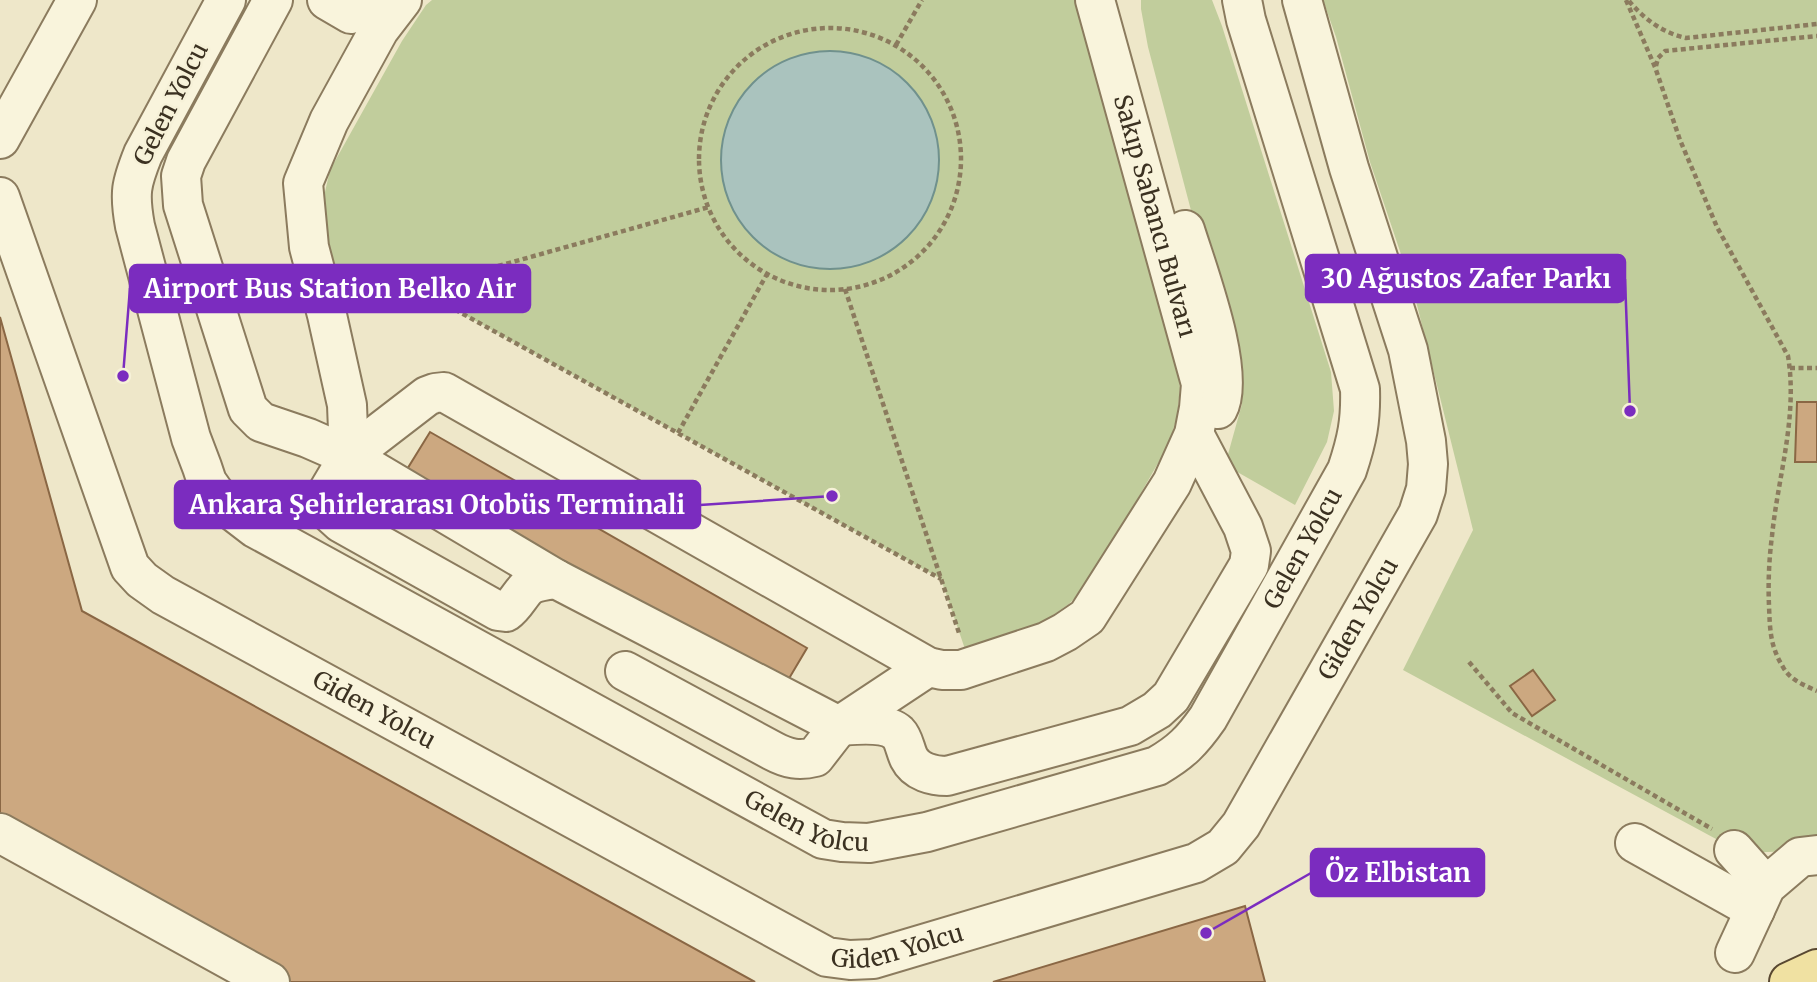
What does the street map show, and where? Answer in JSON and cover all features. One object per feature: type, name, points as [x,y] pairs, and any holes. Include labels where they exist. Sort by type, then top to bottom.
[{"type":"main road","points":[[1789,982],[1817,969]]},
{"type":"lane","points":[[0,139],[78,0]]},
{"type":"lane","name":"Gelen Yolcu","points":[[226,0],[143,154],[133,180],[131,203],[191,438],[214,492],[229,508],[255,528],[823,839],[869,844],[926,832],[1157,766],[1176,755],[1195,738],[1208,718],[1347,470],[1357,439],[1361,414],[1360,389],[1242,0]]},
{"type":"lane","points":[[273,0],[181,176],[183,205],[248,409],[261,422],[349,456],[556,579],[839,726],[870,724],[899,733],[914,765],[935,776],[947,776],[1130,726],[1157,710],[1171,697],[1250,565],[1251,551],[1243,527],[1194,436]]},
{"type":"lane","points":[[349,456],[346,405],[309,247],[303,183],[329,121],[355,11],[402,0]]},
{"type":"lane","name":"Sakıp Sabancı Bulvarı","points":[[1095,0],[1201,384],[1194,436]]},
{"type":"lane","name":"Giden Yolcu","points":[[0,197],[130,567],[142,580],[163,595],[827,957],[873,959],[1196,863],[1223,847],[1241,825],[1418,514],[1426,489],[1428,464],[1408,351],[1349,168],[1302,0]]},
{"type":"lane","points":[[556,579],[531,585],[513,607],[506,612],[498,611],[341,523],[330,513],[327,493],[349,456],[427,396],[444,392],[929,667],[961,670],[1046,642],[1087,617],[1172,483],[1194,436],[1210,424],[1223,401],[1223,366],[1218,338],[1125,34]]},
{"type":"lane","points":[[625,671],[787,758],[803,760],[816,757],[839,726],[929,667]]},
{"type":"lane","points":[[0,833],[270,982]]},
{"type":"lane","points":[[1635,844],[1761,898]]},
{"type":"lane","points":[[1734,849],[1761,898]]},
{"type":"lane","points":[[1735,953],[1761,898],[1800,857],[1817,855]]},
{"type":"path","points":[[896,45],[922,0]]},
{"type":"path","points":[[1627,0],[1653,23],[1674,35],[1686,38],[1817,24]]},
{"type":"path","points":[[1627,0],[1656,67],[1680,140],[1717,227],[1788,356],[1790,425],[1772,536],[1768,583],[1770,640],[1783,668],[1792,679],[1817,691]]},
{"type":"path","points":[[819,28],[853,30],[896,45],[928,71],[947,99],[958,128],[961,168],[950,211],[937,236],[914,260],[881,279],[845,289],[806,288],[779,280],[743,257],[726,239],[709,207],[702,183],[700,160],[702,135],[715,97],[738,66],[764,46],[798,32],[819,28]]},
{"type":"path","points":[[1656,67],[1658,58],[1665,51],[1817,36]]},
{"type":"path","points":[[327,315],[709,207]]},
{"type":"path","points":[[678,433],[768,274]]},
{"type":"path","points":[[418,289],[941,579]]},
{"type":"path","points":[[845,289],[970,667]]},
{"type":"path","points":[[1790,368],[1817,369]]},
{"type":"path","points":[[1469,662],[1512,713],[1731,839],[1734,849]]},
{"type":"green space","points":[[432,0],[1078,0],[1177,358],[1180,388],[1177,417],[1169,444],[1090,582],[1069,604],[1046,620],[966,652],[941,579],[418,289],[345,309],[322,238],[322,205],[330,170],[402,41]]},
{"type":"green space","points":[[1141,0],[1212,0],[1331,372],[1334,411],[1327,442],[1295,505],[1225,465],[1242,404],[1148,47]]},
{"type":"green space","points":[[1323,0],[1817,0],[1817,850],[1742,853],[1403,670],[1473,530],[1414,293],[1370,162],[1336,37]]},
{"type":"water","points":[[841,51],[862,55],[882,64],[899,75],[915,91],[935,128],[939,160],[931,202],[921,221],[899,245],[862,265],[819,269],[798,265],[778,256],[761,245],[745,229],[725,192],[721,149],[725,128],[734,108],[745,91],[761,75],[798,55]]},
{"type":"building","points":[[0,317],[82,611],[755,982],[288,982],[0,824]]},
{"type":"building","points":[[1797,402],[1817,402],[1817,462],[1795,462]]},
{"type":"building","points":[[430,432],[807,648],[784,687],[406,471]]},
{"type":"building","points":[[1533,670],[1555,700],[1532,716],[1510,686]]},
{"type":"building","points":[[1245,906],[1265,982],[993,982]]},
{"type":"place","name":"Airport Bus Station Belko Air","points":[[123,376]]},
{"type":"place","name":"30 Ağustos Zafer Parkı","points":[[1630,411]]},
{"type":"place","name":"Ankara Şehirlerarası Otobüs Terminali","points":[[832,496]]},
{"type":"place","name":"Öz Elbistan","points":[[1206,933]]}]
